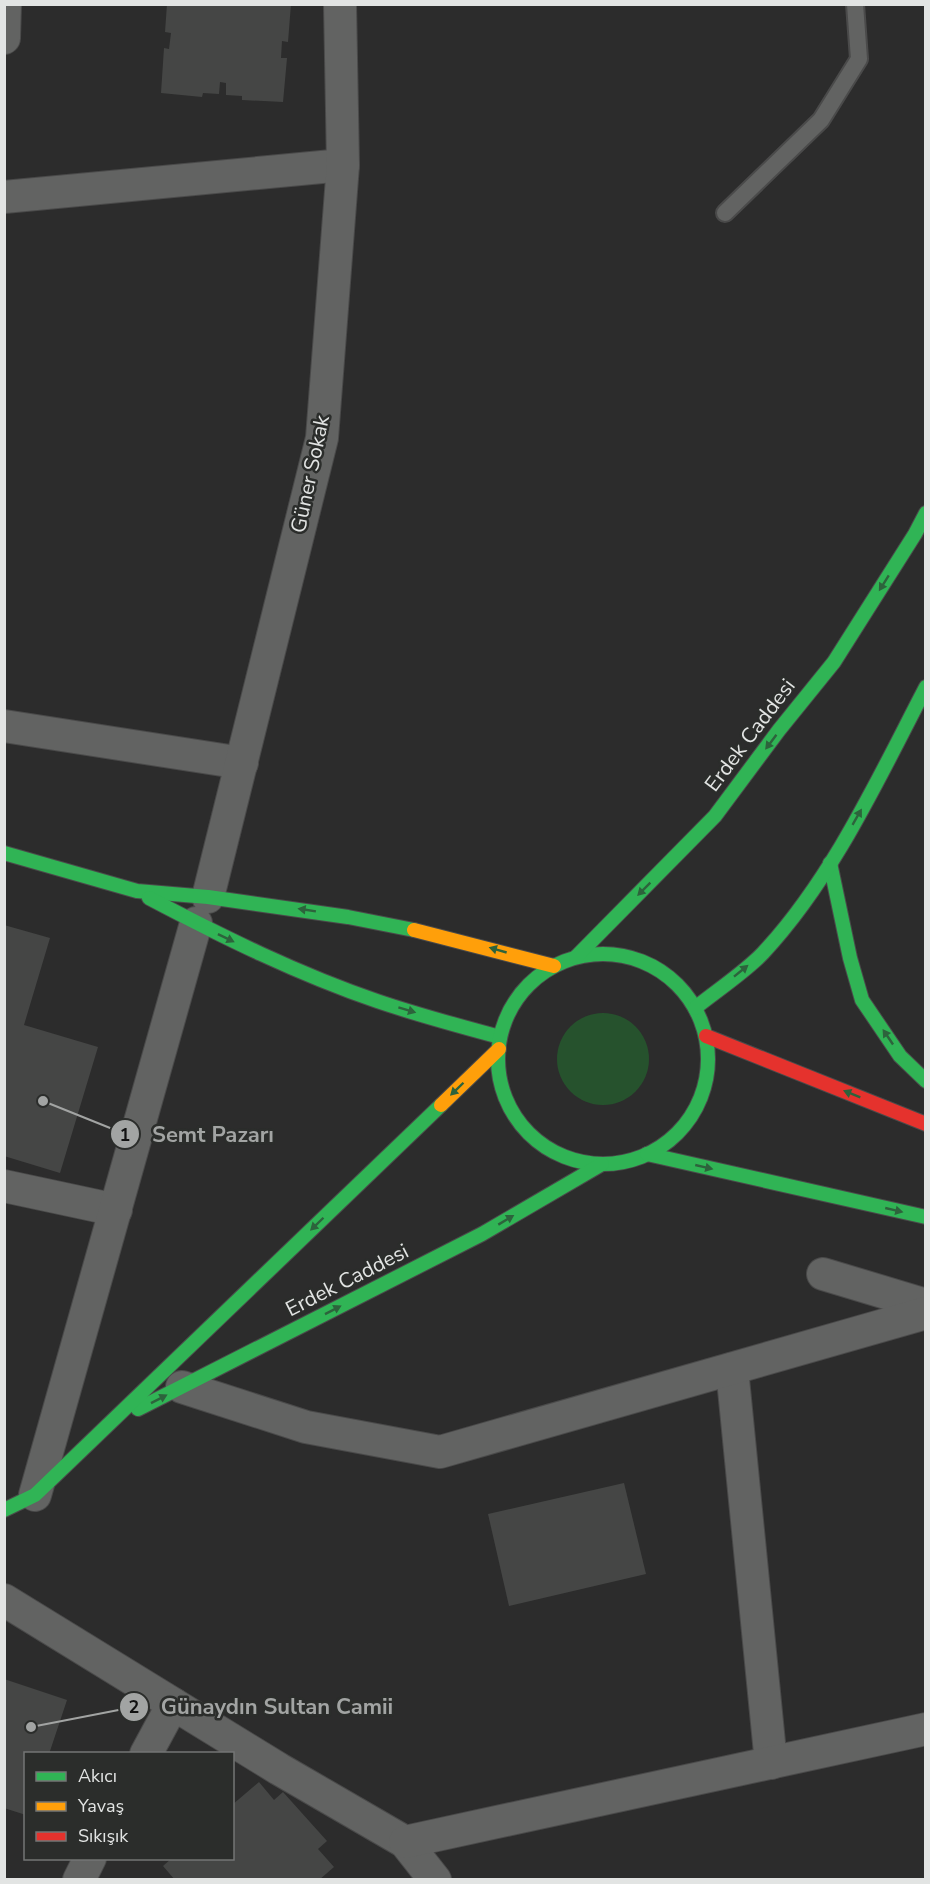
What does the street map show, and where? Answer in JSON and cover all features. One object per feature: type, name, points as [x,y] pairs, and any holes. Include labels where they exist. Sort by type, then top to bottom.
[{"type":"street","points":[[4,38],[5,4]]},
{"type":"street","name":"Güner Sokak","points":[[35,1495],[242,763],[322,438],[343,165],[340,4]]},
{"type":"street","points":[[4,197],[343,165]]},
{"type":"street","name":"Erdek Caddesi","points":[[576,957],[716,816],[779,730],[834,662],[920,536],[926,513]]},
{"type":"street","points":[[695,1008],[761,955],[791,921],[830,863],[926,687]]},
{"type":"street","points":[[4,726],[242,763]]},
{"type":"street","points":[[4,853],[202,910],[278,962],[369,998],[500,1043]]},
{"type":"street","points":[[830,863],[850,958],[862,1000],[900,1056],[926,1082]]},
{"type":"street","points":[[137,891],[202,910],[290,908],[417,930],[554,966]]},
{"type":"street","points":[[596,954],[615,955],[635,959],[653,967],[670,978],[684,992],[695,1008],[706,1036],[709,1059],[706,1083],[698,1106],[685,1126],[667,1142],[647,1154],[625,1161],[602,1164],[579,1161],[557,1153],[538,1140],[522,1124],[509,1104],[501,1083],[498,1060],[507,1015],[519,995],[535,978],[554,966],[576,957],[596,954]]},
{"type":"street","points":[[706,1036],[926,1124]]},
{"type":"street","name":"Erdek Caddesi","points":[[4,1510],[35,1495],[500,1043]]},
{"type":"street","points":[[647,1154],[926,1217]]},
{"type":"street","name":"Erdek Caddesi","points":[[107,1425],[482,1234],[602,1164]]},
{"type":"street","points":[[4,1186],[116,1210]]},
{"type":"street","points":[[823,1274],[926,1305]]},
{"type":"street","points":[[182,1387],[306,1427],[440,1452],[926,1313]]},
{"type":"street","points":[[732,1369],[771,1763]]},
{"type":"street","points":[[4,1600],[279,1770],[405,1842],[435,1880]]},
{"type":"street","points":[[147,1752],[172,1704]]},
{"type":"street","points":[[405,1842],[926,1729]]},
{"type":"street","points":[[79,1880],[89,1860]]},
{"type":"lane","points":[[725,213],[820,120],[859,59],[855,4]]},
{"type":"green space","points":[[603,1013],[621,1016],[636,1026],[646,1041],[649,1059],[646,1077],[636,1092],[621,1102],[603,1105],[585,1102],[570,1092],[560,1077],[557,1059],[560,1041],[570,1026],[585,1016]]},
{"type":"building","points":[[167,4],[291,4],[288,42],[282,41],[281,58],[287,58],[283,102],[242,100],[242,96],[226,95],[226,83],[220,82],[219,94],[203,93],[202,97],[161,93],[164,48],[169,49],[171,33],[165,32]]},
{"type":"building","points":[[4,925],[50,938],[24,1025],[98,1047],[60,1173],[4,1156]]},
{"type":"building","points":[[624,1483],[646,1574],[509,1606],[488,1514]]},
{"type":"building","points":[[4,1679],[67,1700],[50,1752],[24,1752],[24,1814],[4,1808]]},
{"type":"building","points":[[259,1782],[274,1800],[283,1792],[327,1841],[318,1849],[334,1867],[319,1880],[175,1880],[163,1866],[170,1860],[234,1860],[234,1803]]},
{"type":"traffic: fast","points":[[576,957],[715,816],[779,730],[834,662],[926,513]]},
{"type":"traffic: fast","points":[[695,1008],[756,960],[788,924],[833,860],[853,826],[926,687]]},
{"type":"traffic: fast","points":[[4,853],[137,891],[208,897],[348,917],[414,930]]},
{"type":"traffic: fast","points":[[830,863],[850,958],[862,1000],[900,1056],[926,1081]]},
{"type":"traffic: fast","points":[[149,898],[233,941],[318,979],[392,1006],[500,1037]]},
{"type":"traffic: fast","points":[[603,954],[623,956],[643,962],[661,972],[677,985],[690,1001],[700,1019],[706,1039],[708,1059],[706,1079],[700,1099],[690,1117],[677,1133],[661,1146],[643,1156],[623,1162],[603,1164],[583,1162],[563,1156],[545,1146],[529,1133],[516,1117],[506,1099],[500,1079],[498,1059],[500,1039],[506,1019],[516,1001],[529,985],[545,972],[563,962],[583,956],[603,954]]},
{"type":"traffic: fast","points":[[4,1510],[35,1495],[441,1105]]},
{"type":"traffic: fast","points":[[647,1154],[926,1217]]},
{"type":"traffic: fast","points":[[138,1409],[482,1234],[602,1164]]},
{"type":"traffic: slow","points":[[414,930],[554,966]]},
{"type":"traffic: slow","points":[[441,1105],[499,1049]]},
{"type":"traffic: jam","points":[[706,1036],[926,1124]]},
{"type":"place","name":"Semt Pazarı","points":[[43,1101]]},
{"type":"place","name":"Günaydın Sultan Camii","points":[[31,1727]]}]
